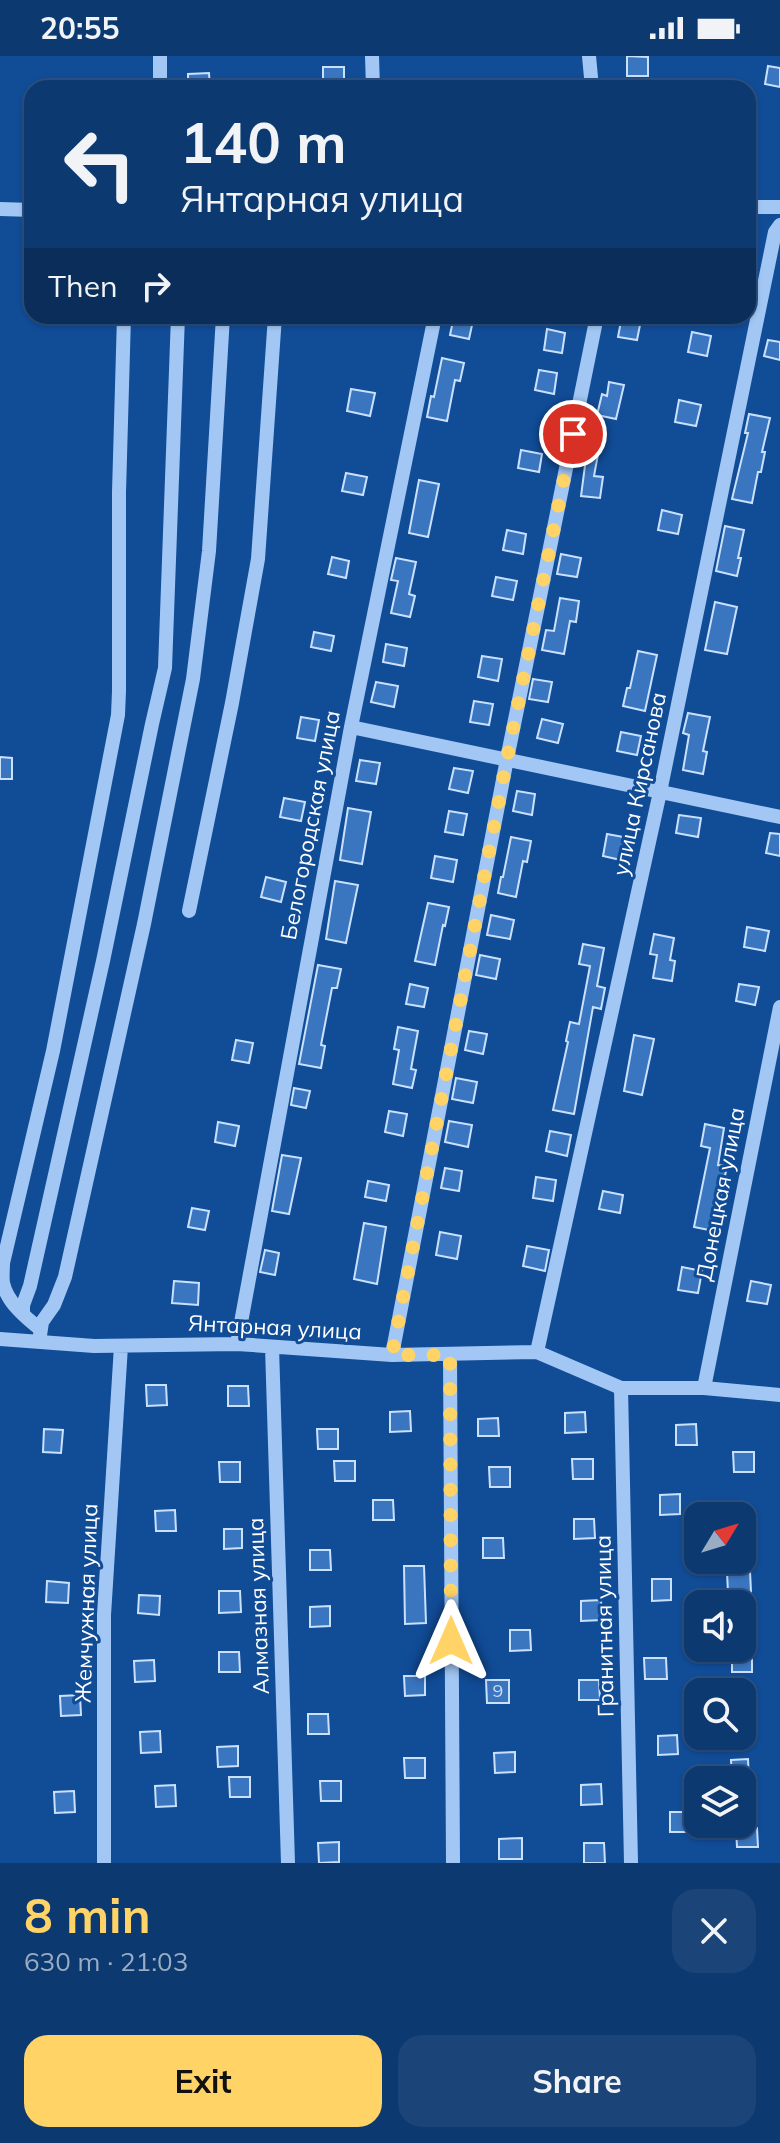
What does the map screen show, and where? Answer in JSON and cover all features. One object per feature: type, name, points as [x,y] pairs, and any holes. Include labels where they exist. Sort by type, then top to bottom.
[{"type":"street","points":[[160,56],[160,80]]},
{"type":"street","points":[[372,56],[373,80]]},
{"type":"street","points":[[589,56],[591,80]]},
{"type":"street","points":[[756,207],[780,207]]},
{"type":"street","points":[[0,209],[24,210]]},
{"type":"street","name":"улица Кирсанова","points":[[537,1352],[660,792],[775,232],[780,225]]},
{"type":"street","points":[[40,1335],[10,1299],[3,1283],[3,1263],[53,1051],[118,715],[124,324]]},
{"type":"street","points":[[23,1314],[165,668],[178,324]]},
{"type":"street","points":[[40,1335],[42,1322],[54,1305],[65,1277],[144,924],[193,679],[209,551],[223,324]]},
{"type":"street","points":[[189,911],[258,559],[274,324]]},
{"type":"street","name":"Белогородская улица","points":[[237,1344],[351,727],[433,324]]},
{"type":"street","points":[[392,1355],[507,759],[595,324]]},
{"type":"street","points":[[351,727],[780,817]]},
{"type":"street","name":"Донецкая улица","points":[[704,1388],[780,1007]]},
{"type":"street","name":"Янтарная улица","points":[[0,1339],[40,1335],[121,1346],[237,1344],[392,1355],[537,1352],[621,1388],[704,1388],[780,1395]]},
{"type":"street","name":"Жемчужная улица","points":[[104,1863],[104,1615],[121,1346]]},
{"type":"street","name":"Алмазная улица","points":[[272,1347],[288,1863]]},
{"type":"street","points":[[450,1355],[453,1863]]},
{"type":"street","name":"Гранитная улица","points":[[621,1388],[631,1863]]},
{"type":"building","points":[[627,56],[648,57],[648,76],[627,76]]},
{"type":"building","points":[[768,66],[780,68],[780,87],[765,84]]},
{"type":"building","points":[[323,67],[344,67],[344,80],[323,80]]},
{"type":"building","points":[[209,73],[209,80],[188,80],[188,74]]},
{"type":"building","points":[[452,324],[472,324],[469,339],[450,335]]},
{"type":"building","points":[[620,324],[640,324],[637,340],[618,337]]},
{"type":"building","points":[[547,329],[565,333],[562,353],[544,350]]},
{"type":"building","points":[[692,332],[711,336],[707,356],[688,352]]},
{"type":"building","points":[[768,340],[780,342],[780,360],[764,356]]},
{"type":"building","points":[[442,358],[464,363],[460,381],[455,380],[447,421],[427,417]]},
{"type":"building","points":[[539,370],[557,373],[554,394],[535,390]]},
{"type":"building","points":[[609,382],[624,385],[616,419],[597,415],[602,394],[607,396]]},
{"type":"building","points":[[351,389],[375,393],[370,416],[347,411]]},
{"type":"building","points":[[679,400],[701,405],[696,426],[675,422]]},
{"type":"building","points":[[749,414],[770,418],[752,503],[732,499],[748,433],[745,433]]},
{"type":"building","points":[[583,434],[601,438],[594,476],[603,477],[600,498],[581,496],[586,458],[579,456]]},
{"type":"building","points":[[521,450],[542,454],[539,472],[518,468]]},
{"type":"building","points":[[346,473],[367,477],[363,495],[342,491]]},
{"type":"building","points":[[419,480],[439,484],[428,537],[409,533]]},
{"type":"building","points":[[662,510],[682,515],[678,534],[658,530]]},
{"type":"building","points":[[725,526],[744,530],[737,576],[716,571]]},
{"type":"building","points":[[507,530],[526,534],[523,554],[503,550]]},
{"type":"building","points":[[561,554],[581,558],[577,577],[557,574]]},
{"type":"building","points":[[332,557],[349,561],[346,578],[328,574]]},
{"type":"building","points":[[396,558],[416,562],[409,594],[415,596],[410,617],[391,613],[398,581],[391,580]]},
{"type":"building","points":[[496,577],[517,581],[513,600],[492,596]]},
{"type":"building","points":[[560,598],[579,601],[576,622],[570,621],[564,654],[542,650],[546,630],[554,631]]},
{"type":"building","points":[[715,602],[737,607],[727,654],[705,650]]},
{"type":"building","points":[[314,632],[334,636],[331,651],[311,647]]},
{"type":"building","points":[[386,644],[407,648],[404,666],[383,662]]},
{"type":"building","points":[[638,651],[657,655],[645,711],[623,706]]},
{"type":"building","points":[[482,656],[502,659],[498,681],[478,677]]},
{"type":"building","points":[[533,679],[552,682],[548,702],[529,699]]},
{"type":"building","points":[[376,682],[398,686],[394,707],[371,702]]},
{"type":"building","points":[[474,701],[493,704],[489,725],[470,722]]},
{"type":"building","points":[[688,713],[710,717],[703,751],[707,752],[703,774],[683,770],[689,735],[683,733]]},
{"type":"building","points":[[301,717],[319,720],[315,741],[297,738]]},
{"type":"building","points":[[542,719],[563,724],[558,743],[537,738]]},
{"type":"building","points":[[621,732],[641,736],[637,755],[617,751]]},
{"type":"building","points":[[0,757],[12,758],[12,779],[0,779]]},
{"type":"building","points":[[360,760],[380,763],[376,784],[356,781]]},
{"type":"building","points":[[454,768],[473,771],[468,793],[449,789]]},
{"type":"building","points":[[517,791],[535,794],[532,815],[513,811]]},
{"type":"building","points":[[284,798],[305,802],[301,821],[280,817]]},
{"type":"building","points":[[348,808],[371,812],[362,864],[340,860]]},
{"type":"building","points":[[449,811],[467,814],[463,835],[445,832]]},
{"type":"building","points":[[679,815],[701,818],[698,837],[676,833]]},
{"type":"building","points":[[770,833],[780,834],[780,856],[766,853]]},
{"type":"building","points":[[607,834],[629,838],[625,861],[603,856]]},
{"type":"building","points":[[511,837],[531,841],[527,862],[523,861],[516,897],[498,893]]},
{"type":"building","points":[[435,856],[457,860],[453,882],[431,878]]},
{"type":"building","points":[[266,877],[286,882],[281,902],[261,897]]},
{"type":"building","points":[[335,881],[358,885],[346,943],[326,939]]},
{"type":"building","points":[[428,903],[449,907],[435,965],[415,961]]},
{"type":"building","points":[[491,915],[514,920],[510,939],[487,935]]},
{"type":"building","points":[[747,927],[769,931],[765,951],[744,947]]},
{"type":"building","points":[[654,934],[674,938],[670,960],[675,961],[672,981],[653,978],[657,955],[650,954]]},
{"type":"building","points":[[583,944],[604,948],[597,986],[605,988],[601,1009],[593,1007],[574,1114],[553,1110],[570,1022],[579,1024],[590,966],[579,964]]},
{"type":"building","points":[[480,955],[500,959],[496,979],[476,975]]},
{"type":"building","points":[[318,965],[341,969],[337,988],[332,988],[321,1045],[325,1046],[321,1068],[299,1064]]},
{"type":"building","points":[[410,984],[428,988],[424,1007],[406,1004]]},
{"type":"building","points":[[739,984],[759,987],[755,1005],[736,1001]]},
{"type":"building","points":[[398,1027],[418,1031],[411,1069],[416,1070],[412,1088],[393,1084],[399,1050],[394,1049]]},
{"type":"building","points":[[469,1031],[487,1034],[483,1054],[465,1050]]},
{"type":"building","points":[[634,1035],[654,1039],[642,1095],[624,1091]]},
{"type":"building","points":[[236,1040],[253,1043],[249,1063],[232,1060]]},
{"type":"building","points":[[456,1078],[477,1082],[473,1103],[452,1099]]},
{"type":"building","points":[[294,1088],[310,1091],[306,1108],[291,1105]]},
{"type":"building","points":[[389,1111],[407,1114],[403,1136],[385,1132]]},
{"type":"building","points":[[449,1121],[472,1125],[468,1147],[445,1142]]},
{"type":"building","points":[[218,1122],[239,1126],[235,1146],[215,1142]]},
{"type":"building","points":[[705,1124],[724,1128],[718,1165],[727,1166],[714,1231],[694,1227],[710,1148],[701,1146]]},
{"type":"building","points":[[550,1131],[571,1135],[567,1156],[546,1151]]},
{"type":"building","points":[[282,1155],[301,1158],[289,1214],[272,1211]]},
{"type":"building","points":[[445,1168],[462,1171],[459,1191],[441,1188]]},
{"type":"building","points":[[536,1177],[556,1180],[553,1201],[533,1198]]},
{"type":"building","points":[[368,1181],[389,1185],[386,1201],[365,1197]]},
{"type":"building","points":[[603,1191],[623,1195],[620,1213],[599,1209]]},
{"type":"building","points":[[192,1208],[209,1211],[205,1230],[188,1227]]},
{"type":"building","points":[[364,1223],[386,1227],[377,1284],[354,1279]]},
{"type":"building","points":[[440,1232],[461,1236],[457,1259],[436,1255]]},
{"type":"building","points":[[527,1246],[549,1250],[545,1271],[523,1266]]},
{"type":"building","points":[[265,1250],[279,1253],[275,1275],[260,1272]]},
{"type":"building","points":[[682,1267],[702,1271],[698,1293],[678,1290]]},
{"type":"building","points":[[174,1281],[199,1283],[198,1305],[172,1303]]},
{"type":"building","points":[[751,1281],[771,1285],[767,1304],[747,1301]]},
{"type":"building","points":[[146,1385],[166,1385],[167,1405],[147,1406]]},
{"type":"building","points":[[228,1386],[248,1386],[249,1406],[228,1406]]},
{"type":"building","points":[[410,1411],[411,1431],[390,1432],[390,1412]]},
{"type":"building","points":[[585,1412],[586,1432],[565,1433],[565,1413]]},
{"type":"building","points":[[498,1418],[499,1436],[478,1436],[478,1419]]},
{"type":"building","points":[[696,1424],[697,1445],[676,1445],[676,1425]]},
{"type":"building","points":[[44,1429],[63,1430],[61,1453],[43,1452]]},
{"type":"building","points":[[317,1429],[338,1429],[338,1449],[318,1449]]},
{"type":"building","points":[[733,1452],[754,1452],[754,1472],[734,1472]]},
{"type":"building","points":[[572,1459],[593,1459],[593,1479],[573,1479]]},
{"type":"building","points":[[334,1461],[355,1461],[355,1481],[335,1481]]},
{"type":"building","points":[[219,1462],[240,1462],[240,1482],[220,1482]]},
{"type":"building","points":[[489,1467],[510,1467],[510,1487],[490,1487]]},
{"type":"building","points":[[680,1494],[680,1514],[660,1515],[660,1495]]},
{"type":"building","points":[[373,1500],[393,1500],[394,1520],[373,1520]]},
{"type":"building","points":[[175,1510],[176,1531],[156,1531],[155,1511]]},
{"type":"building","points":[[574,1519],[594,1519],[595,1538],[574,1539]]},
{"type":"building","points":[[224,1529],[242,1529],[242,1548],[224,1549]]},
{"type":"building","points":[[483,1538],[503,1538],[504,1558],[483,1558]]},
{"type":"building","points":[[310,1550],[330,1550],[331,1570],[310,1570]]},
{"type":"building","points":[[404,1566],[424,1566],[426,1623],[405,1624]]},
{"type":"building","points":[[727,1574],[750,1574],[751,1590],[728,1590]]},
{"type":"building","points":[[652,1579],[671,1579],[671,1600],[652,1601]]},
{"type":"building","points":[[47,1581],[69,1583],[68,1603],[46,1602]]},
{"type":"building","points":[[219,1591],[240,1591],[241,1612],[219,1613]]},
{"type":"building","points":[[139,1595],[160,1596],[159,1615],[138,1613]]},
{"type":"building","points":[[601,1600],[602,1620],[581,1621],[581,1601]]},
{"type":"building","points":[[330,1606],[330,1626],[310,1627],[310,1607]]},
{"type":"building","points":[[510,1630],[530,1630],[531,1650],[510,1651]]},
{"type":"building","points":[[219,1652],[239,1652],[240,1672],[219,1672]]},
{"type":"building","points":[[644,1658],[666,1658],[667,1679],[645,1679]]},
{"type":"building","points":[[154,1660],[155,1681],[135,1682],[134,1661]]},
{"type":"building","points":[[732,1662],[752,1662],[752,1672],[732,1672]]},
{"type":"building","points":[[404,1676],[425,1676],[425,1695],[405,1696]]},
{"type":"building","points":[[486,1680],[509,1680],[509,1703],[487,1703]]},
{"type":"building","points":[[579,1680],[599,1680],[600,1700],[579,1700]]},
{"type":"building","points":[[80,1695],[81,1715],[61,1716],[60,1696]]},
{"type":"building","points":[[308,1714],[328,1714],[329,1734],[308,1734]]},
{"type":"building","points":[[160,1731],[161,1752],[141,1753],[140,1732]]},
{"type":"building","points":[[677,1735],[678,1754],[658,1755],[658,1736]]},
{"type":"building","points":[[238,1746],[238,1766],[218,1767],[217,1747]]},
{"type":"building","points":[[515,1752],[515,1772],[495,1773],[494,1753]]},
{"type":"building","points":[[404,1758],[425,1758],[425,1778],[405,1778]]},
{"type":"building","points":[[748,1759],[748,1766],[731,1766],[731,1760]]},
{"type":"building","points":[[229,1777],[250,1777],[250,1797],[230,1797]]},
{"type":"building","points":[[320,1781],[341,1781],[341,1801],[321,1801]]},
{"type":"building","points":[[601,1784],[602,1804],[581,1805],[581,1785]]},
{"type":"building","points":[[175,1785],[176,1806],[156,1807],[155,1786]]},
{"type":"building","points":[[74,1791],[75,1812],[55,1813],[54,1792]]},
{"type":"building","points":[[670,1812],[684,1812],[684,1832],[670,1832]]},
{"type":"building","points":[[757,1828],[758,1847],[737,1847],[737,1838],[756,1838]]},
{"type":"building","points":[[522,1838],[522,1859],[499,1859],[499,1839]]},
{"type":"building","points":[[339,1842],[339,1862],[319,1863],[318,1843]]},
{"type":"building","points":[[584,1843],[604,1843],[605,1863],[584,1863]]},
{"type":"route","points":[[451,1641],[450,1355],[392,1355],[573,434]]}]
